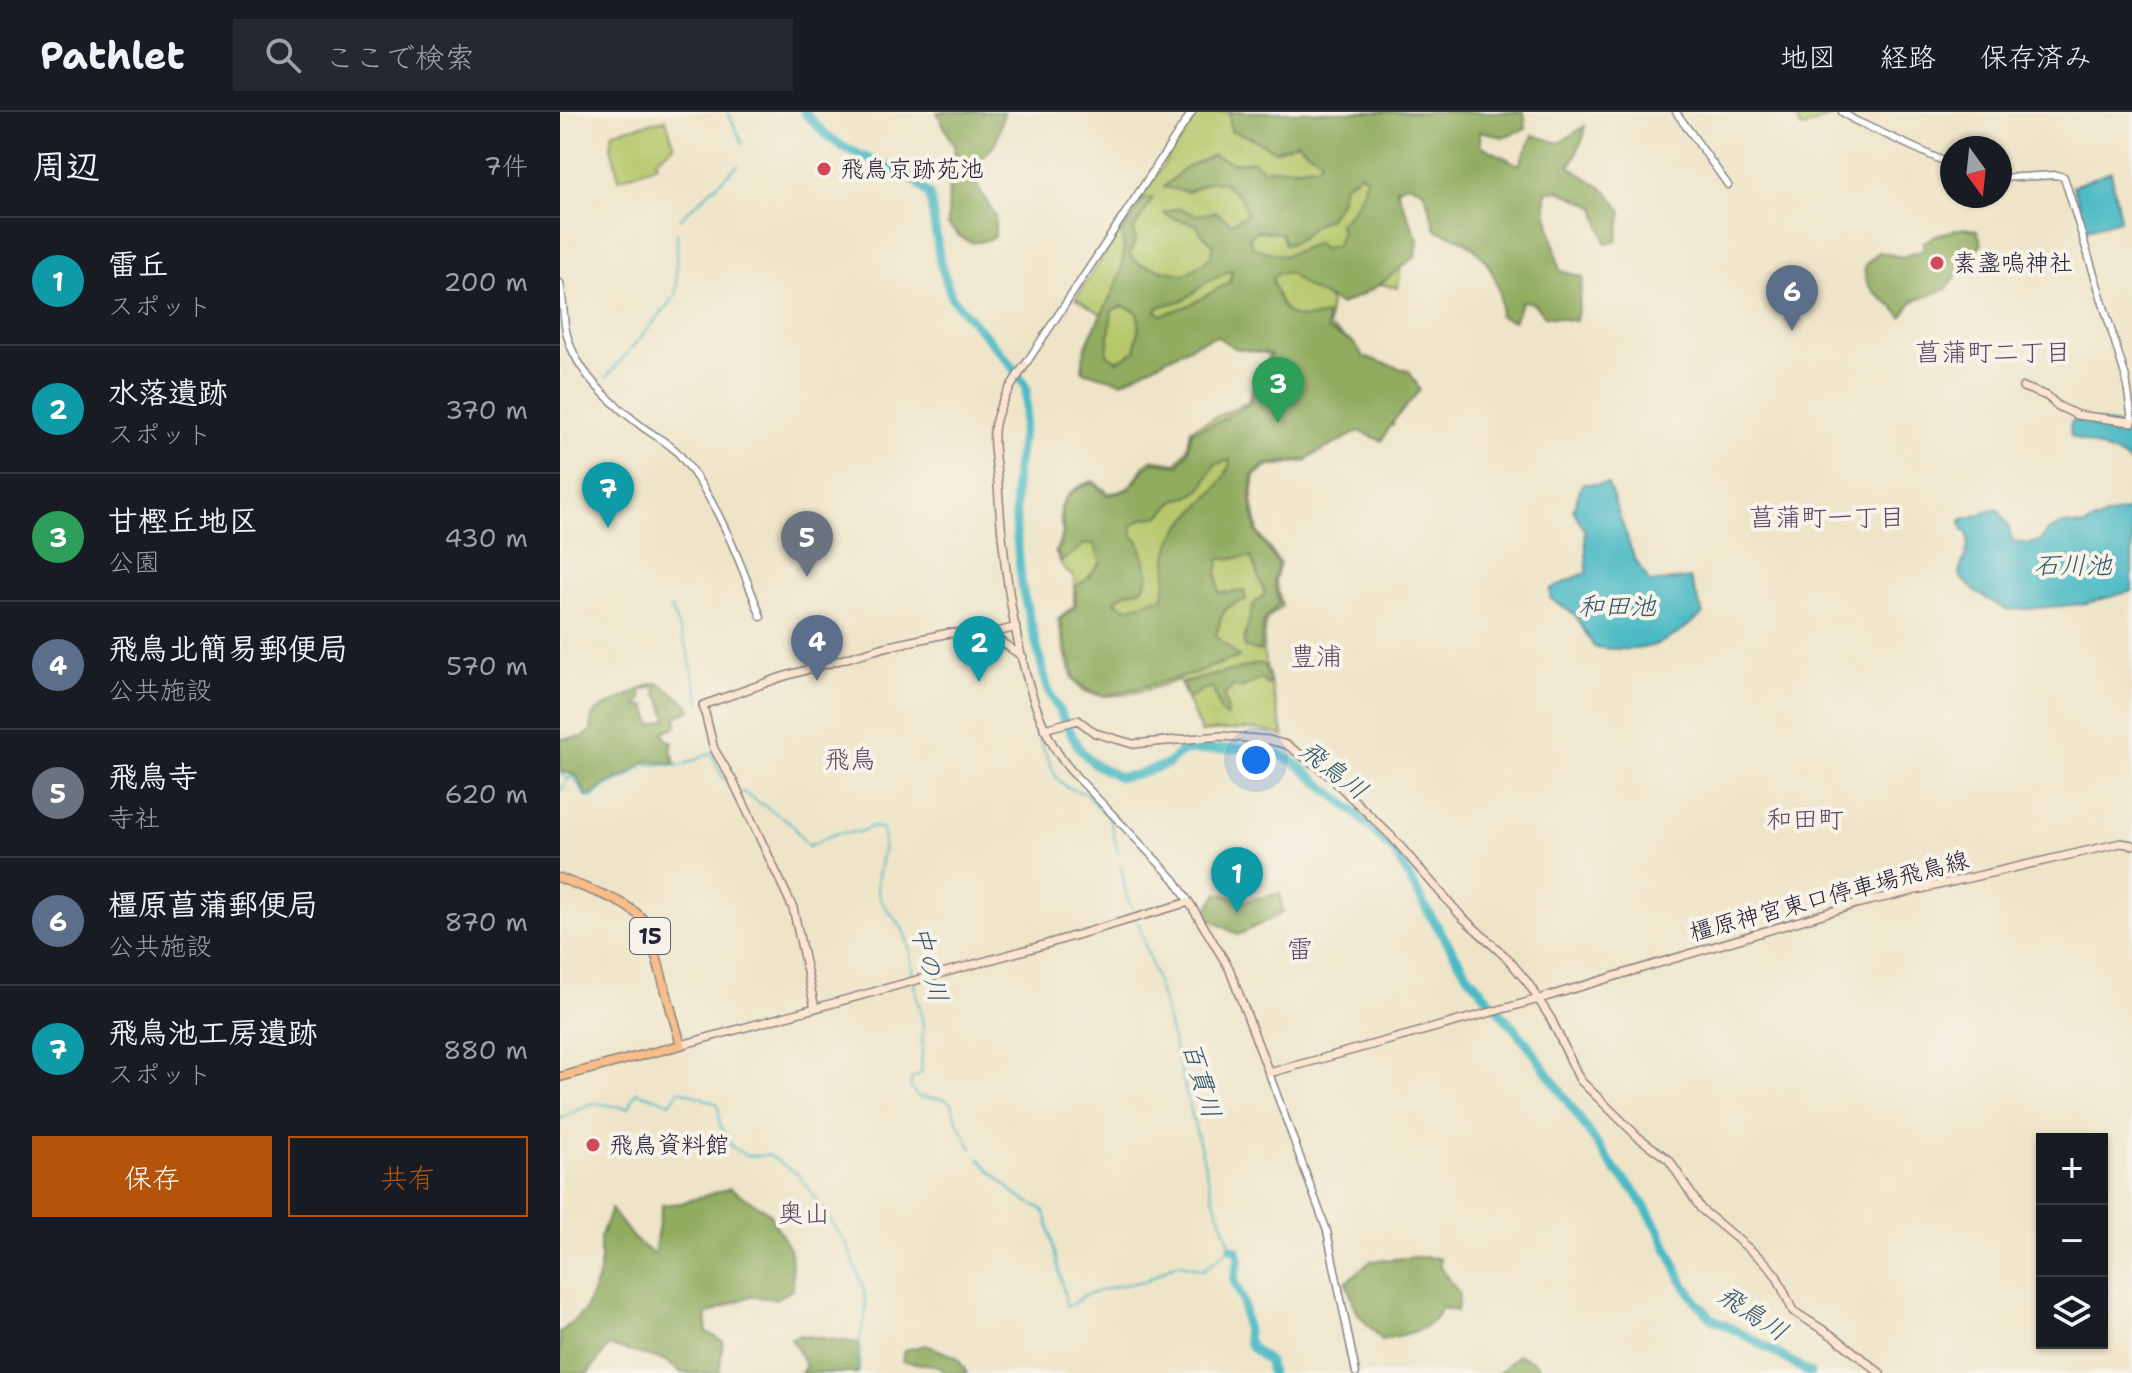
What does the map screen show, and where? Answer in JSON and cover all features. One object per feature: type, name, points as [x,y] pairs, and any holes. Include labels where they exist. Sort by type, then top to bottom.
[{"type":"main road","points":[[1025,365],[1003,398],[994,428],[1002,527],[1016,627],[1044,729],[1056,752],[1075,775]]},
{"type":"main road","points":[[2023,387],[2047,396],[2058,406],[2077,415],[2132,421]]},
{"type":"main road","points":[[815,1008],[793,908],[736,787],[714,749],[703,705],[782,677],[890,645],[960,631],[990,634],[1016,627]]},
{"type":"main road","points":[[990,634],[1023,657]]},
{"type":"main road","points":[[1044,729],[1078,720],[1095,733],[1133,744],[1222,736],[1249,737],[1287,745],[1325,772],[1392,837],[1461,916],[1508,959],[1539,999],[1580,1080],[1638,1137],[1669,1160],[1701,1209],[1766,1263],[1777,1277],[1793,1311],[1836,1338],[1880,1373]]},
{"type":"main road","name":"橿原神宮東口停車場飛鳥線","points":[[1269,1073],[1512,1007],[1856,904],[2121,843],[2132,845]]},
{"type":"main road","name":"15","points":[[560,878],[628,907],[647,924],[681,1045]]},
{"type":"main road","points":[[560,1077],[1189,902],[1231,973],[1269,1073]]},
{"type":"street","points":[[1025,365],[1192,112]]},
{"type":"street","points":[[1676,112],[1728,185]]},
{"type":"street","points":[[1842,112],[1940,159]]},
{"type":"street","points":[[2012,177],[2064,177],[2129,377],[2132,421]]},
{"type":"street","points":[[560,283],[565,326],[579,363],[601,391],[641,426],[677,450],[701,483],[761,617]]},
{"type":"street","points":[[1075,775],[1174,879],[1189,902]]},
{"type":"street","points":[[1269,1073],[1327,1231],[1356,1373]]},
{"type":"green space","points":[[937,112],[1004,112],[996,143],[980,161],[977,186],[995,215],[995,237],[969,242],[948,225],[949,175],[955,148]]},
{"type":"green space","points":[[1198,112],[1437,112],[1396,182],[1402,235],[1398,288],[1368,281],[1330,295],[1329,327],[1353,343],[1361,361],[1396,379],[1393,426],[1354,420],[1308,433],[1308,461],[1267,467],[1255,475],[1252,499],[1258,532],[1280,564],[1275,580],[1282,606],[1266,620],[1263,651],[1284,737],[1254,730],[1201,732],[1179,680],[1123,695],[1094,694],[1082,689],[1071,673],[1058,619],[1074,606],[1074,577],[1064,569],[1055,552],[1063,534],[1061,507],[1069,494],[1093,481],[1109,493],[1127,489],[1152,459],[1177,463],[1187,449],[1191,429],[1248,402],[1255,381],[1264,377],[1269,351],[1222,322],[1118,375],[1093,347],[1101,314],[1076,298]]},
{"type":"green space","points":[[1229,112],[1524,112],[1526,129],[1502,137],[1480,131],[1480,145],[1519,165],[1533,135],[1559,143],[1585,126],[1584,136],[1570,167],[1608,192],[1622,212],[1617,241],[1606,244],[1595,207],[1560,191],[1546,191],[1546,209],[1560,271],[1583,277],[1576,321],[1545,316],[1533,303],[1522,301],[1514,321],[1499,316],[1499,294],[1486,262],[1470,245],[1436,230],[1424,191],[1408,184],[1396,188],[1418,240],[1416,256],[1373,289],[1341,305],[1306,287],[1289,273],[1278,273],[1272,279],[1279,301],[1289,313],[1303,318],[1327,315],[1327,330],[1353,342],[1364,357],[1409,371],[1420,390],[1391,424],[1382,441],[1359,431],[1306,459],[1265,465],[1253,474],[1251,499],[1256,532],[1278,564],[1274,581],[1279,604],[1264,620],[1260,651],[1245,648],[1244,640],[1253,605],[1265,594],[1251,557],[1220,559],[1217,572],[1219,593],[1244,591],[1246,600],[1224,612],[1216,636],[1239,657],[1186,676],[1104,696],[1084,688],[1075,680],[1060,620],[1075,607],[1076,586],[1086,580],[1101,562],[1094,544],[1084,545],[1061,562],[1057,552],[1062,541],[1064,503],[1068,495],[1093,483],[1107,495],[1124,491],[1153,462],[1179,465],[1188,452],[1192,431],[1216,423],[1249,404],[1256,383],[1266,381],[1271,354],[1235,348],[1216,336],[1122,382],[1082,371],[1086,346],[1119,278],[1124,249],[1122,233],[1144,198],[1153,198],[1133,231],[1136,240],[1129,255],[1139,264],[1184,275],[1210,258],[1214,245],[1197,225],[1164,213],[1177,208],[1197,215],[1217,212],[1231,223],[1247,214],[1242,199],[1224,183],[1211,181],[1188,192],[1164,187],[1183,169],[1213,155],[1233,163],[1253,161],[1263,170],[1311,167],[1318,165],[1322,159],[1298,142],[1275,151],[1250,137],[1231,131]],"holes":[[[1361,174],[1366,177],[1357,203],[1339,223],[1341,233],[1337,245],[1323,249],[1317,243],[1284,256],[1254,248],[1249,238],[1256,231],[1281,233],[1285,245],[1297,241],[1315,225],[1328,219],[1339,204],[1344,185]],[[1232,270],[1230,282],[1187,306],[1162,315],[1156,311],[1158,307],[1184,300],[1207,282]],[[1123,306],[1136,311],[1139,323],[1136,351],[1117,361],[1107,354],[1112,310]],[[1230,460],[1223,480],[1184,522],[1173,539],[1167,556],[1163,597],[1127,608],[1114,602],[1124,593],[1142,589],[1149,576],[1131,526],[1142,519],[1160,516],[1176,500],[1191,496],[1202,488],[1215,464]]]},
{"type":"green space","points":[[1795,112],[1833,112],[1833,116],[1803,128]]},
{"type":"green space","points":[[666,119],[674,146],[656,159],[653,167],[619,179],[611,146],[613,132]]},
{"type":"green space","points":[[1963,228],[1977,230],[1982,244],[1946,289],[1912,302],[1902,317],[1867,283],[1865,265],[1879,252],[1902,257],[1924,250],[1923,243],[1936,235]]},
{"type":"green space","points":[[1261,663],[1270,682],[1268,685],[1262,679],[1241,688],[1233,686],[1224,696],[1228,711],[1226,717],[1221,713],[1213,688],[1204,689],[1188,699],[1182,683]]},
{"type":"green space","points":[[653,683],[661,684],[689,705],[691,710],[676,717],[677,727],[664,731],[666,739],[673,742],[671,750],[676,764],[647,761],[629,774],[604,785],[593,795],[586,795],[577,776],[560,771],[560,739],[584,737],[591,730],[592,716],[596,711]],"holes":[[[657,686],[656,695],[661,699],[667,719],[652,725],[646,706],[637,706],[642,699],[641,690]]]},
{"type":"green space","points":[[1218,893],[1246,901],[1280,893],[1283,913],[1238,935],[1203,915]]},
{"type":"green space","points":[[730,1188],[768,1212],[791,1251],[793,1289],[776,1299],[750,1296],[707,1314],[706,1332],[723,1341],[719,1373],[682,1373],[664,1360],[609,1346],[588,1373],[560,1373],[560,1333],[584,1312],[600,1274],[600,1238],[611,1209],[634,1239],[654,1254],[662,1205],[681,1203]]},
{"type":"green space","points":[[1440,1258],[1440,1267],[1459,1293],[1457,1311],[1441,1308],[1431,1323],[1424,1327],[1382,1340],[1358,1314],[1346,1282],[1371,1261]]},
{"type":"green space","points":[[799,1335],[860,1343],[858,1373],[801,1373],[806,1366],[791,1338]]},
{"type":"green space","points":[[926,1345],[957,1357],[967,1373],[945,1373],[940,1367],[902,1361],[904,1350]]},
{"type":"green space","points":[[1518,1355],[1533,1361],[1545,1373],[1499,1373]]},
{"type":"water","points":[[2111,171],[2120,220],[2087,229],[2073,186]]},
{"type":"water","points":[[2072,421],[2097,421],[2132,428],[2132,465],[2123,457],[2071,436]]},
{"type":"water","name":"和田池","points":[[1582,484],[1608,484],[1634,557],[1650,583],[1690,578],[1703,614],[1653,646],[1627,649],[1594,647],[1575,615],[1550,598],[1550,589],[1587,572],[1585,530],[1573,510]]},
{"type":"water","name":"石川池","points":[[1998,509],[2008,525],[2012,540],[2028,544],[2040,541],[2048,531],[2063,524],[2084,526],[2132,509],[2132,591],[2083,604],[2011,610],[1976,592],[1960,577],[1968,548],[1968,534],[1960,522]]},
{"type":"waterway","points":[[728,112],[743,144]]},
{"type":"waterway","name":"飛鳥川","points":[[804,112],[843,147],[914,179],[930,196],[940,262],[952,298],[1008,361],[1026,387],[1026,410],[1015,481],[1022,588],[1048,690],[1079,748],[1094,764],[1119,777],[1136,775],[1168,764],[1182,751],[1248,748],[1270,751],[1293,761],[1356,813],[1396,854],[1467,974],[1529,1046],[1616,1171],[1635,1191],[1695,1300],[1711,1318],[1810,1373]]},
{"type":"waterway","points":[[680,219],[738,165]]},
{"type":"waterway","points":[[676,295],[677,233]]},
{"type":"waterway","points":[[607,377],[673,299]]},
{"type":"waterway","points":[[671,608],[687,649],[700,702]]},
{"type":"waterway","name":"百貫川","points":[[1030,719],[1056,777],[1066,787],[1086,794],[1110,820],[1118,852]]},
{"type":"waterway","name":"中の川","points":[[560,791],[569,778],[574,777],[585,796],[591,798],[608,785],[627,778],[644,764],[681,766],[711,753],[723,778],[732,785]]},
{"type":"waterway","points":[[560,773],[568,779]]},
{"type":"waterway","name":"中の川","points":[[741,791],[791,823],[808,846],[837,833],[881,828],[884,843],[878,891],[905,934],[913,978]]},
{"type":"waterway","name":"百貫川","points":[[1121,867],[1132,909]]},
{"type":"waterway","name":"中の川","points":[[979,1159],[1017,1196],[1042,1209],[1046,1215],[1067,1306],[1083,1296],[1145,1281],[1178,1263],[1203,1270],[1231,1248],[1212,1193],[1163,1002],[1138,922]]},
{"type":"waterway","name":"中の川","points":[[914,984],[923,1024],[921,1073],[911,1080],[910,1087],[918,1097],[945,1099],[952,1104],[972,1149]]},
{"type":"waterway","points":[[560,1119],[592,1103],[629,1108],[636,1092],[670,1103],[679,1091],[683,1091],[718,1104],[720,1125],[731,1146],[747,1156],[768,1155],[798,1174],[847,1244],[866,1304],[860,1336],[859,1373]]},
{"type":"waterway","name":"中の川","points":[[1231,1248],[1237,1251],[1239,1259],[1234,1280],[1243,1301],[1248,1341],[1269,1362],[1271,1373]]},
{"type":"place","name":"飛鳥京跡苑池","points":[[824,169]]},
{"type":"place","name":"素盞嗚神社","points":[[1937,263]]},
{"type":"place","name":"橿原菖蒲郵便局","points":[[1792,331]]},
{"type":"place","name":"甘樫丘地区","points":[[1278,423]]},
{"type":"place","name":"飛鳥池工房遺跡","points":[[608,528]]},
{"type":"place","name":"飛鳥寺","points":[[807,577]]},
{"type":"place","name":"飛鳥北簡易郵便局","points":[[817,681]]},
{"type":"place","name":"水落遺跡","points":[[979,682]]},
{"type":"place","name":"雷丘","points":[[1237,913]]},
{"type":"place","name":"飛鳥資料館","points":[[593,1145]]},
{"type":"district","name":"菖蒲町二丁目","points":[[1993,352]]},
{"type":"district","name":"菖蒲町一丁目","points":[[1827,517]]},
{"type":"district","name":"豊浦","points":[[1316,656]]},
{"type":"district","name":"飛鳥","points":[[850,759]]},
{"type":"district","name":"和田町","points":[[1805,819]]},
{"type":"district","name":"雷","points":[[1300,949]]},
{"type":"district","name":"奥山","points":[[804,1213]]}]
